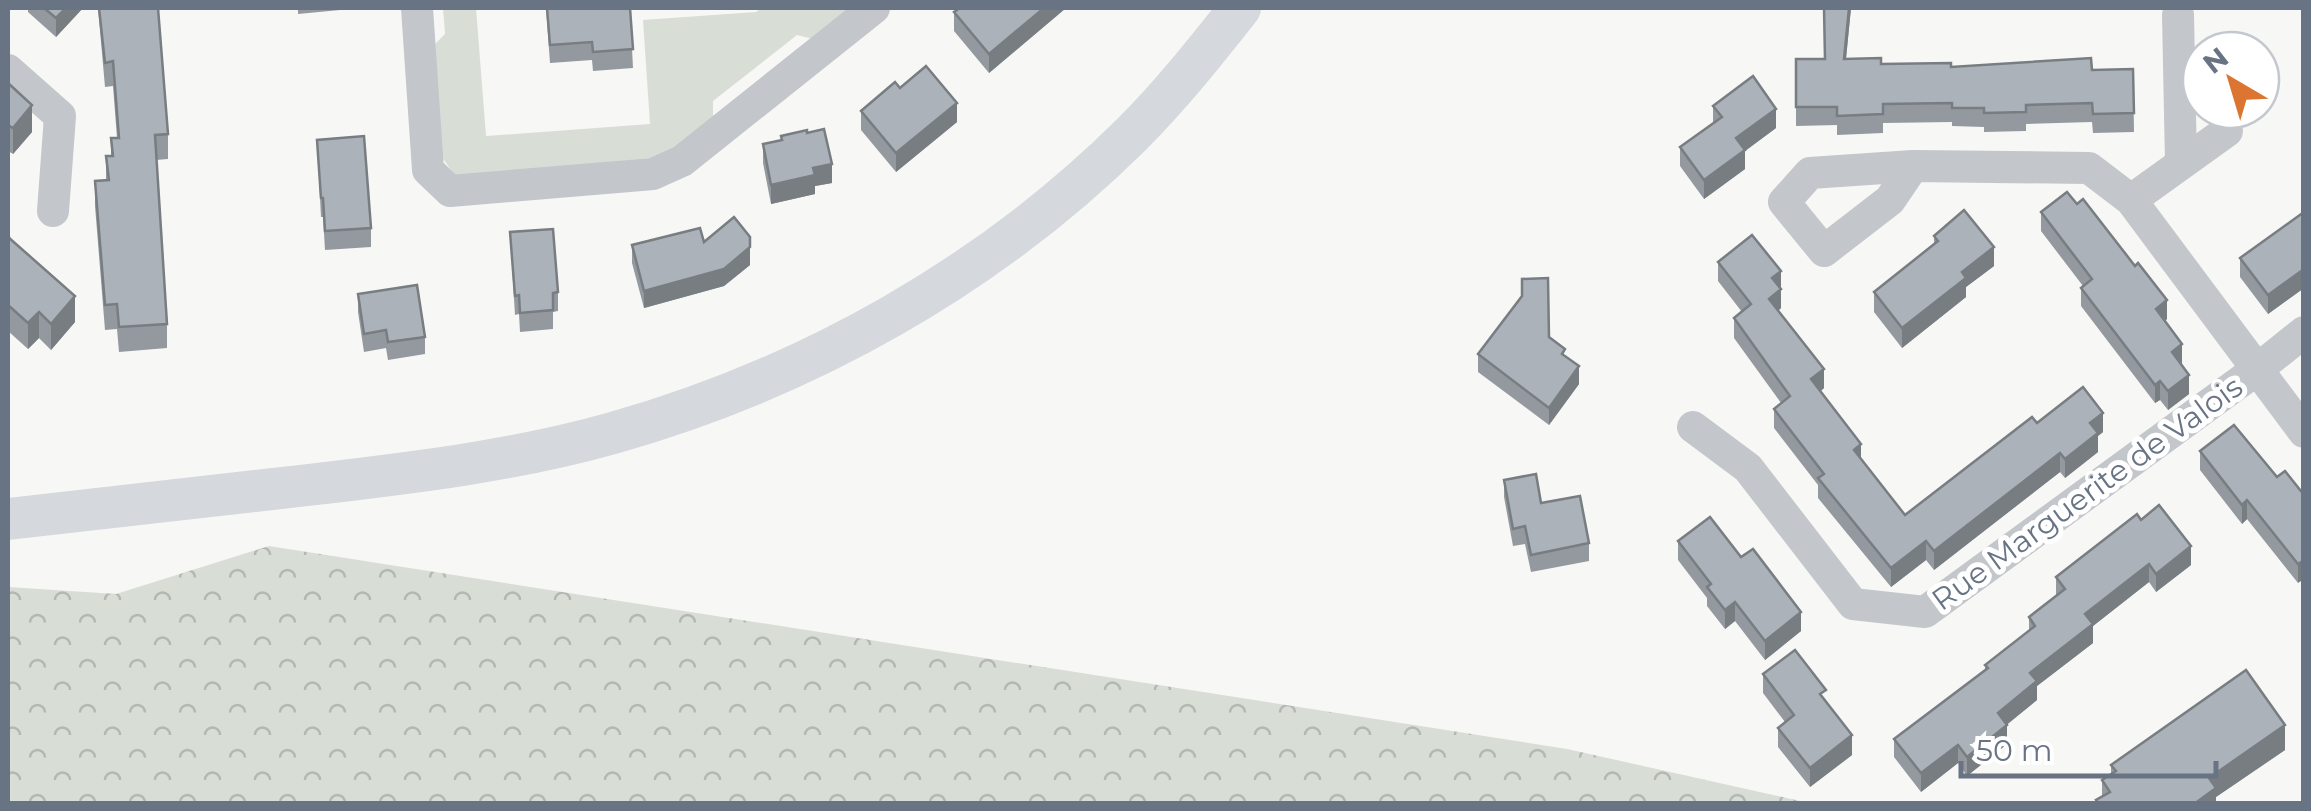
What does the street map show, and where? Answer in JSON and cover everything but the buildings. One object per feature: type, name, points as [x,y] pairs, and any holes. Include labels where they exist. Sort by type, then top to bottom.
[{"type":"main road","points":[[8,519],[484,461],[611,434],[714,401],[807,361],[887,319],[981,260],[1060,200],[1132,133],[1240,8]]},
{"type":"street","points":[[417,8],[428,170],[450,191],[654,174],[682,161],[874,8]]},
{"type":"street","points":[[2178,15],[2181,164]]},
{"type":"street","points":[[8,70],[60,116],[52,212]]},
{"type":"street","points":[[2131,200],[2227,130]]},
{"type":"street","points":[[1913,166],[2089,168],[2131,200],[2304,432]]},
{"type":"street","name":"Rue Marguerite de Valois","points":[[1693,428],[1748,468],[1853,604],[1926,612],[2304,332]]},
{"type":"green space","points":[[443,8],[476,8],[486,136],[650,124],[643,20],[756,12],[762,8],[853,8],[813,39],[797,35],[713,101],[713,119],[662,157],[455,176],[442,157],[434,45],[445,34]]},
{"type":"green space","points":[[269,546],[1567,749],[1809,803],[8,803],[8,587],[116,594]]}]
